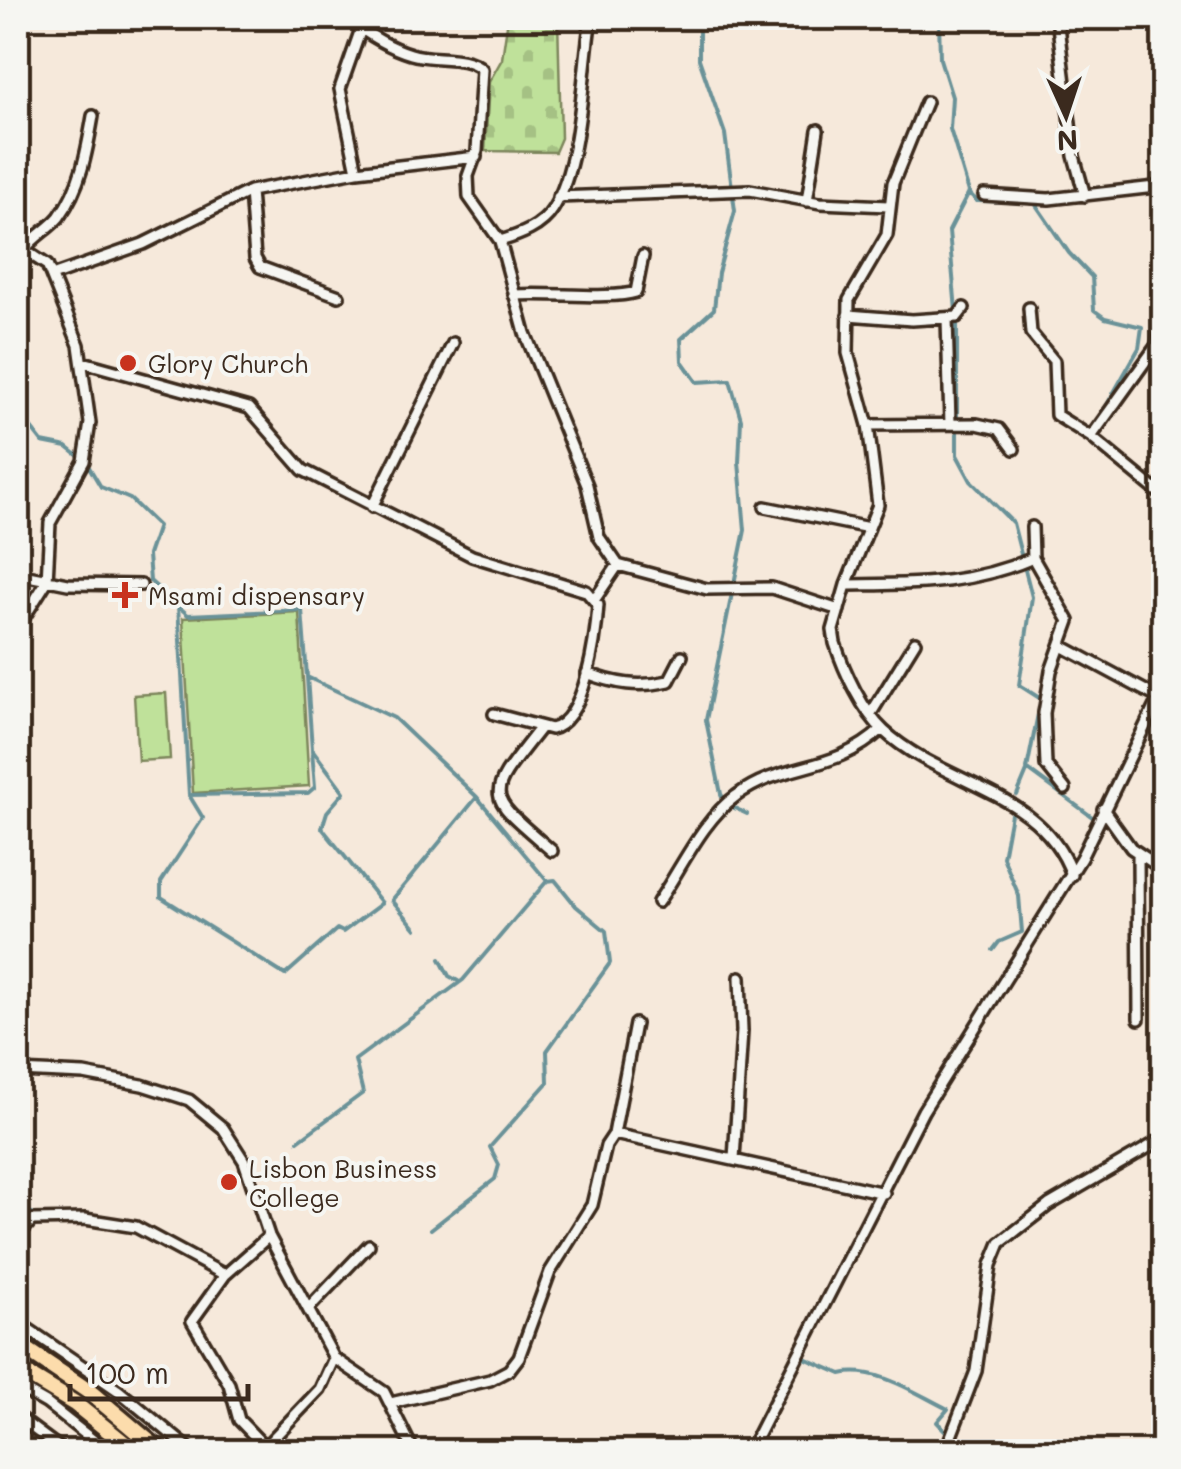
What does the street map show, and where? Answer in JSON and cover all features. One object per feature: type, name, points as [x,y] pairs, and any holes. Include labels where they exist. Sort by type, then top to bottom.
[{"type":"main road","points":[[18,1344],[105,1404],[162,1452]]},
{"type":"main road","points":[[18,1370],[74,1404],[135,1452]]},
{"type":"street","points":[[347,18],[414,55],[480,66],[476,157],[468,176],[470,197],[500,241],[525,333],[587,486],[600,537],[618,565],[707,590],[772,588],[840,610]]},
{"type":"street","points":[[500,241],[534,228],[554,208],[581,109],[591,18]]},
{"type":"street","points":[[1058,18],[1074,156],[1086,196]]},
{"type":"street","points":[[356,171],[340,89],[361,29]]},
{"type":"street","points":[[926,102],[888,206],[886,235],[856,284],[848,315],[850,365],[868,425],[878,505],[846,586],[833,630],[835,644],[870,715],[882,729],[954,778],[1010,800],[1032,816],[1056,845],[1072,874]]},
{"type":"street","points":[[24,250],[36,234],[48,228],[70,199],[82,168],[93,116]]},
{"type":"street","points":[[807,202],[818,130]]},
{"type":"street","points":[[52,276],[144,244],[250,191],[356,171],[476,157]]},
{"type":"street","points":[[984,194],[1038,199],[1164,186]]},
{"type":"street","points":[[558,197],[750,190],[807,202],[888,206]]},
{"type":"street","points":[[250,191],[255,258],[260,267],[339,296]]},
{"type":"street","points":[[18,232],[24,250],[47,265],[84,362],[89,446],[50,523],[46,581],[18,627]]},
{"type":"street","points":[[514,295],[566,292],[624,296],[636,292],[643,256]]},
{"type":"street","points":[[848,315],[947,318],[957,317],[964,308]]},
{"type":"street","points":[[1029,308],[1031,333],[1054,361],[1056,414],[1091,436],[1164,496]]},
{"type":"street","points":[[1091,436],[1157,344],[1164,309]]},
{"type":"street","points":[[947,318],[950,424]]},
{"type":"street","points":[[372,507],[454,343]]},
{"type":"street","points":[[84,362],[248,408],[303,470],[472,556],[568,584],[595,599]]},
{"type":"street","points":[[868,425],[950,424],[998,429],[1014,448]]},
{"type":"street","points":[[765,508],[869,528]]},
{"type":"street","points":[[1032,527],[1033,558],[1048,591],[1066,613],[1069,627],[1051,670],[1044,713],[1046,765],[1065,789]]},
{"type":"street","points":[[846,586],[968,580],[994,575],[1033,558]]},
{"type":"street","points":[[494,714],[541,728],[558,727],[564,722],[587,673],[596,627],[595,599],[618,565]]},
{"type":"street","points":[[18,574],[46,581],[141,585]]},
{"type":"street","points":[[870,715],[915,642]]},
{"type":"street","points":[[1062,646],[1158,698]]},
{"type":"street","points":[[587,673],[618,684],[651,685],[668,681],[682,656]]},
{"type":"street","points":[[749,1452],[957,1052],[1072,874],[1164,687]]},
{"type":"street","points":[[541,728],[500,780],[496,792],[498,804],[552,851]]},
{"type":"street","points":[[658,902],[716,816],[736,795],[766,779],[833,762],[882,729]]},
{"type":"street","points":[[1103,809],[1138,854],[1164,870]]},
{"type":"street","points":[[1138,854],[1139,1019]]},
{"type":"street","points":[[734,1159],[742,1030],[740,977]]},
{"type":"street","points":[[391,1403],[490,1380],[508,1370],[519,1357],[550,1272],[592,1205],[606,1146],[614,1134],[635,1024]]},
{"type":"street","points":[[18,1071],[111,1078],[158,1090],[200,1108],[223,1128],[240,1152],[269,1236],[334,1358],[376,1383],[391,1403],[414,1452]]},
{"type":"street","points":[[614,1134],[884,1193]]},
{"type":"street","points":[[944,1452],[976,1371],[990,1266],[1000,1243],[1031,1217],[1164,1138]]},
{"type":"street","points":[[18,1236],[32,1220],[118,1222],[162,1239],[225,1275]]},
{"type":"street","points":[[269,1236],[225,1275],[192,1321],[230,1384],[239,1420],[262,1449],[320,1390],[334,1358]]},
{"type":"street","points":[[309,1308],[368,1245]]},
{"type":"street","points":[[18,1322],[119,1391],[193,1452]]},
{"type":"street","points":[[18,1386],[108,1452]]},
{"type":"street","points":[[18,1417],[65,1452]]},
{"type":"shaded area","points":[[18,1419],[35,1430],[31,1451],[18,1452]]},
{"type":"green space","points":[[508,18],[558,18],[561,138],[555,152],[485,151],[489,82],[502,59]]},
{"type":"green space","points":[[299,612],[309,786],[193,793],[183,618]]},
{"type":"green space","points":[[166,693],[170,759],[138,761],[134,695]]},
{"type":"waterway","points":[[699,18],[699,59],[725,134],[735,211],[718,273],[714,309],[681,339],[682,361],[697,382],[730,380],[741,419],[739,462],[745,530],[706,720],[721,794],[726,804],[747,814]]},
{"type":"waterway","points":[[939,18],[940,59],[952,97],[950,129],[969,192],[949,231],[956,311]]},
{"type":"waterway","points":[[969,193],[977,201],[1034,202],[1069,253],[1092,277],[1094,310],[1105,318],[1142,327],[1139,348],[1100,417]]},
{"type":"waterway","points":[[957,321],[957,455],[971,481],[1013,523],[1032,597],[1019,685],[1041,699],[1027,769],[1099,822]]},
{"type":"waterway","points":[[18,411],[42,442],[67,447],[86,462],[101,487],[130,499],[158,526],[148,555],[150,581],[188,615],[302,610],[307,677],[394,718],[477,797],[547,881],[555,880],[576,906],[606,931],[610,963],[547,1051],[548,1082],[490,1147],[499,1165],[495,1179],[431,1229]]},
{"type":"waterway","points":[[178,606],[189,795],[203,818],[161,882],[161,897],[285,975],[337,929],[343,932],[382,903],[322,828],[327,812],[344,792],[312,749],[307,677]]},
{"type":"waterway","points":[[189,795],[308,793],[315,787],[312,750]]},
{"type":"waterway","points":[[1017,795],[1027,771]]},
{"type":"waterway","points":[[416,929],[392,900],[477,797]]},
{"type":"waterway","points":[[993,950],[999,942],[1022,932],[1019,896],[1003,857],[1011,814]]},
{"type":"waterway","points":[[298,1141],[363,1093],[355,1060],[463,980],[547,881]]},
{"type":"waterway","points":[[1037,936],[1069,885]]},
{"type":"waterway","points":[[440,959],[449,976],[458,981]]},
{"type":"waterway","points":[[828,1306],[937,1097]]},
{"type":"waterway","points":[[25,1211],[41,1216]]},
{"type":"waterway","points":[[800,1356],[841,1374],[882,1377],[948,1409],[937,1422],[966,1452]]},
{"type":"place","name":"Glory Church","points":[[128,363]]},
{"type":"place","name":"Msami dispensary","points":[[125,595]]},
{"type":"place","name":"Lisbon Business College","points":[[229,1182]]}]
